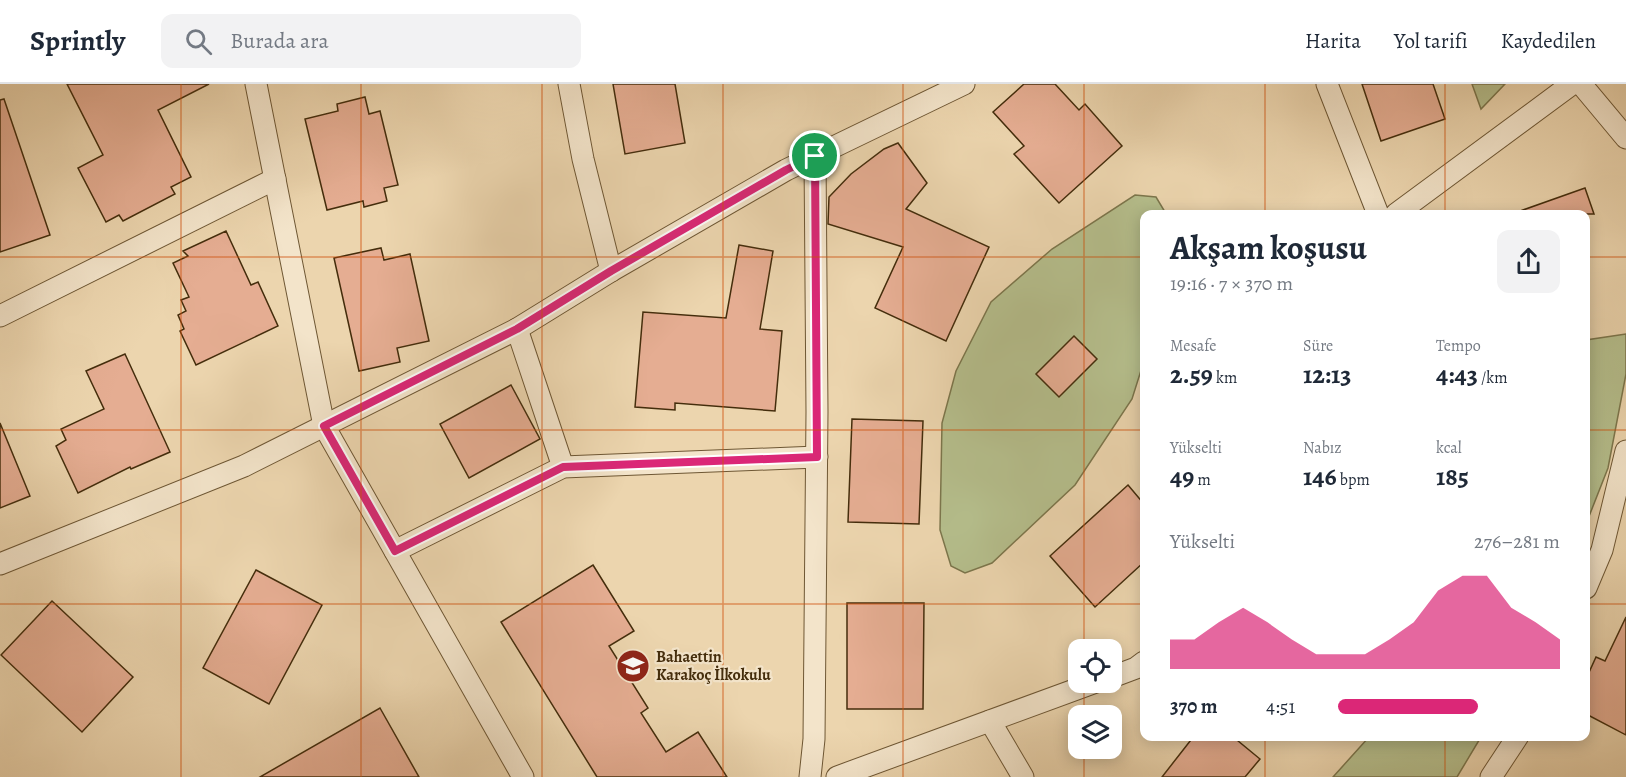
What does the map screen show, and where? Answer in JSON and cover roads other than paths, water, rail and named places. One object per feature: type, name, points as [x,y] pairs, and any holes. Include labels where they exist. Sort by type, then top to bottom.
[{"type":"street","points":[[256,84],[324,426],[523,777]]},
{"type":"street","points":[[569,84],[583,159],[611,271]]},
{"type":"street","points":[[0,564],[233,471],[324,426],[517,329],[611,271],[786,170],[964,84]]},
{"type":"street","points":[[1327,84],[1375,210]]},
{"type":"street","points":[[1401,210],[1572,84]]},
{"type":"street","points":[[1581,84],[1626,138]]},
{"type":"street","points":[[810,777],[814,739],[817,457],[815,156]]},
{"type":"street","points":[[0,316],[275,179]]},
{"type":"street","points":[[517,329],[563,467]]},
{"type":"street","points":[[1590,578],[1602,550],[1626,451]]},
{"type":"street","points":[[395,551],[563,467],[817,457]]},
{"type":"street","points":[[1122,673],[1140,665]]},
{"type":"street","points":[[837,777],[1068,692]]},
{"type":"street","points":[[990,721],[1023,777]]},
{"type":"street","points":[[1491,777],[1515,741]]},
{"type":"place","name":"Bahaettin Karakoç İlkokulu","points":[[633,666]]}]
